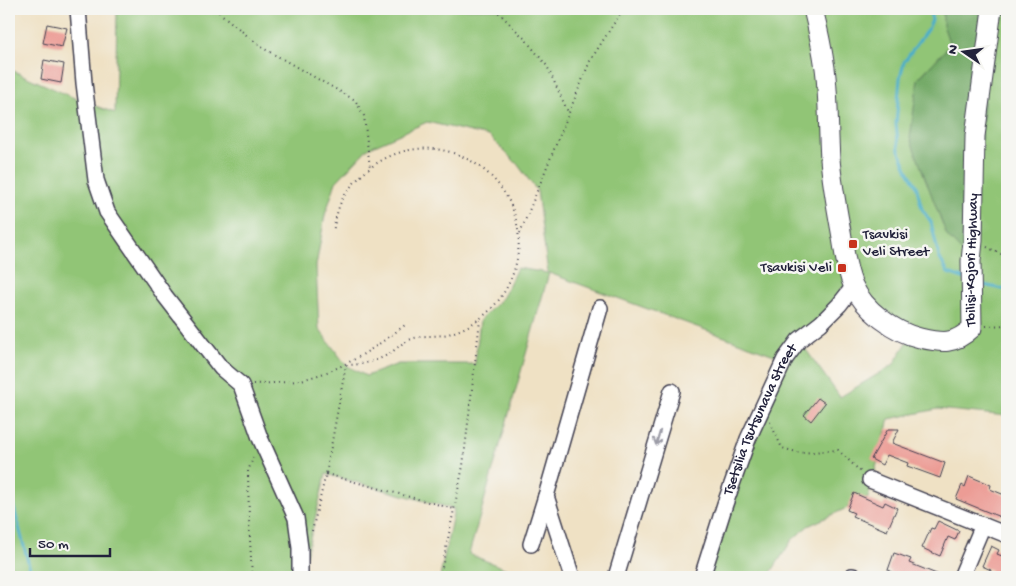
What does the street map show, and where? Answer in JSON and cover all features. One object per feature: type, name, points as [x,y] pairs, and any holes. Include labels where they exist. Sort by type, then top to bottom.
[{"type":"main road","name":"Tbilisi-Kojori Highway","points":[[813,9],[825,70],[830,159],[837,209],[846,260],[854,286],[872,311],[887,323],[912,336],[946,342],[964,336],[972,328],[971,261],[975,136],[992,9]]},
{"type":"street","points":[[78,9],[84,83],[96,180],[107,212],[165,296],[222,368],[241,385],[260,438],[296,518],[300,548],[300,577]]},
{"type":"street","name":"Tsetsilia Tsutsunava Street","points":[[702,577],[748,439],[785,359],[799,340],[821,323],[854,286]]},
{"type":"street","points":[[532,544],[600,308]]},
{"type":"street","points":[[616,577],[672,392]]},
{"type":"street","points":[[870,480],[1007,535]]},
{"type":"street","points":[[546,496],[572,577]]},
{"type":"street","points":[[961,577],[982,525]]},
{"type":"path","points":[[215,9],[261,48],[355,100],[364,116],[370,168]]},
{"type":"path","points":[[495,9],[524,38],[547,66],[569,112]]},
{"type":"path","points":[[346,365],[362,364],[379,359],[390,353],[402,342],[418,337],[450,334],[480,320],[503,297],[517,268],[520,235],[590,61],[623,9]]},
{"type":"path","points":[[333,232],[341,202],[358,178],[370,168],[382,159],[411,150],[441,150],[469,159],[494,177],[512,204],[520,235]]},
{"type":"path","points":[[973,241],[1007,257]]},
{"type":"path","points":[[440,577],[462,466],[480,320]]},
{"type":"path","points":[[241,385],[294,381],[346,365],[375,348],[406,324]]},
{"type":"path","points":[[972,328],[1007,325]]},
{"type":"path","points":[[310,536],[326,474],[346,365]]},
{"type":"path","points":[[763,407],[782,448],[800,452],[838,450],[870,480]]},
{"type":"path","points":[[252,577],[248,471],[260,438]]},
{"type":"path","points":[[326,474],[454,509]]},
{"type":"green space","points":[[117,9],[943,9],[944,25],[950,45],[918,79],[992,9],[1007,9],[1007,416],[938,409],[889,419],[868,498],[808,526],[792,540],[768,577],[702,577],[785,359],[549,273],[469,554],[526,577],[440,577],[454,509],[326,474],[302,571],[321,577],[9,577],[9,69],[81,101],[115,113]],"holes":[[[427,122],[489,136],[518,165],[537,191],[548,273],[517,268],[503,297],[480,320],[475,364],[398,364],[366,376],[346,365],[319,329],[316,266],[325,215],[336,182],[368,148]],[[854,286],[911,336],[893,365],[840,397],[799,340]]]},
{"type":"green space","points":[[943,9],[992,9],[971,261],[947,236],[910,138],[918,79],[950,45],[943,25]]},
{"type":"building","points":[[47,24],[67,28],[62,47],[43,43]]},
{"type":"building","points":[[44,60],[64,64],[61,83],[41,79]]},
{"type":"building","points":[[818,398],[825,403],[811,421],[804,415]]},
{"type":"building","points":[[888,429],[899,429],[892,443],[945,463],[940,478],[907,466],[908,463],[887,455],[882,465],[871,459]]},
{"type":"building","points":[[969,476],[991,485],[990,489],[1007,496],[1007,516],[1002,514],[1000,517],[956,499],[962,485],[965,487]]},
{"type":"building","points":[[854,493],[883,506],[885,502],[897,508],[887,531],[852,516],[854,513],[847,510]]},
{"type":"building","points":[[938,521],[959,531],[955,540],[948,537],[940,556],[922,548],[931,528],[934,529]]},
{"type":"building","points":[[991,546],[999,550],[997,554],[1007,558],[1007,577],[988,577],[991,570],[982,566]]},
{"type":"building","points":[[894,553],[911,559],[909,563],[944,577],[889,577],[891,571],[888,570]]},
{"type":"waterway","points":[[929,9],[932,20],[904,62],[900,78],[896,124],[899,150],[916,185],[922,209],[931,222],[939,257],[948,273],[966,279]]},
{"type":"waterway","points":[[979,284],[1007,290]]},
{"type":"waterway","points":[[9,489],[32,577]]},
{"type":"place","name":"Tsavkisi Veli Street","points":[[853,244]]},
{"type":"place","name":"Tsavkisi Veli","points":[[842,268]]}]
